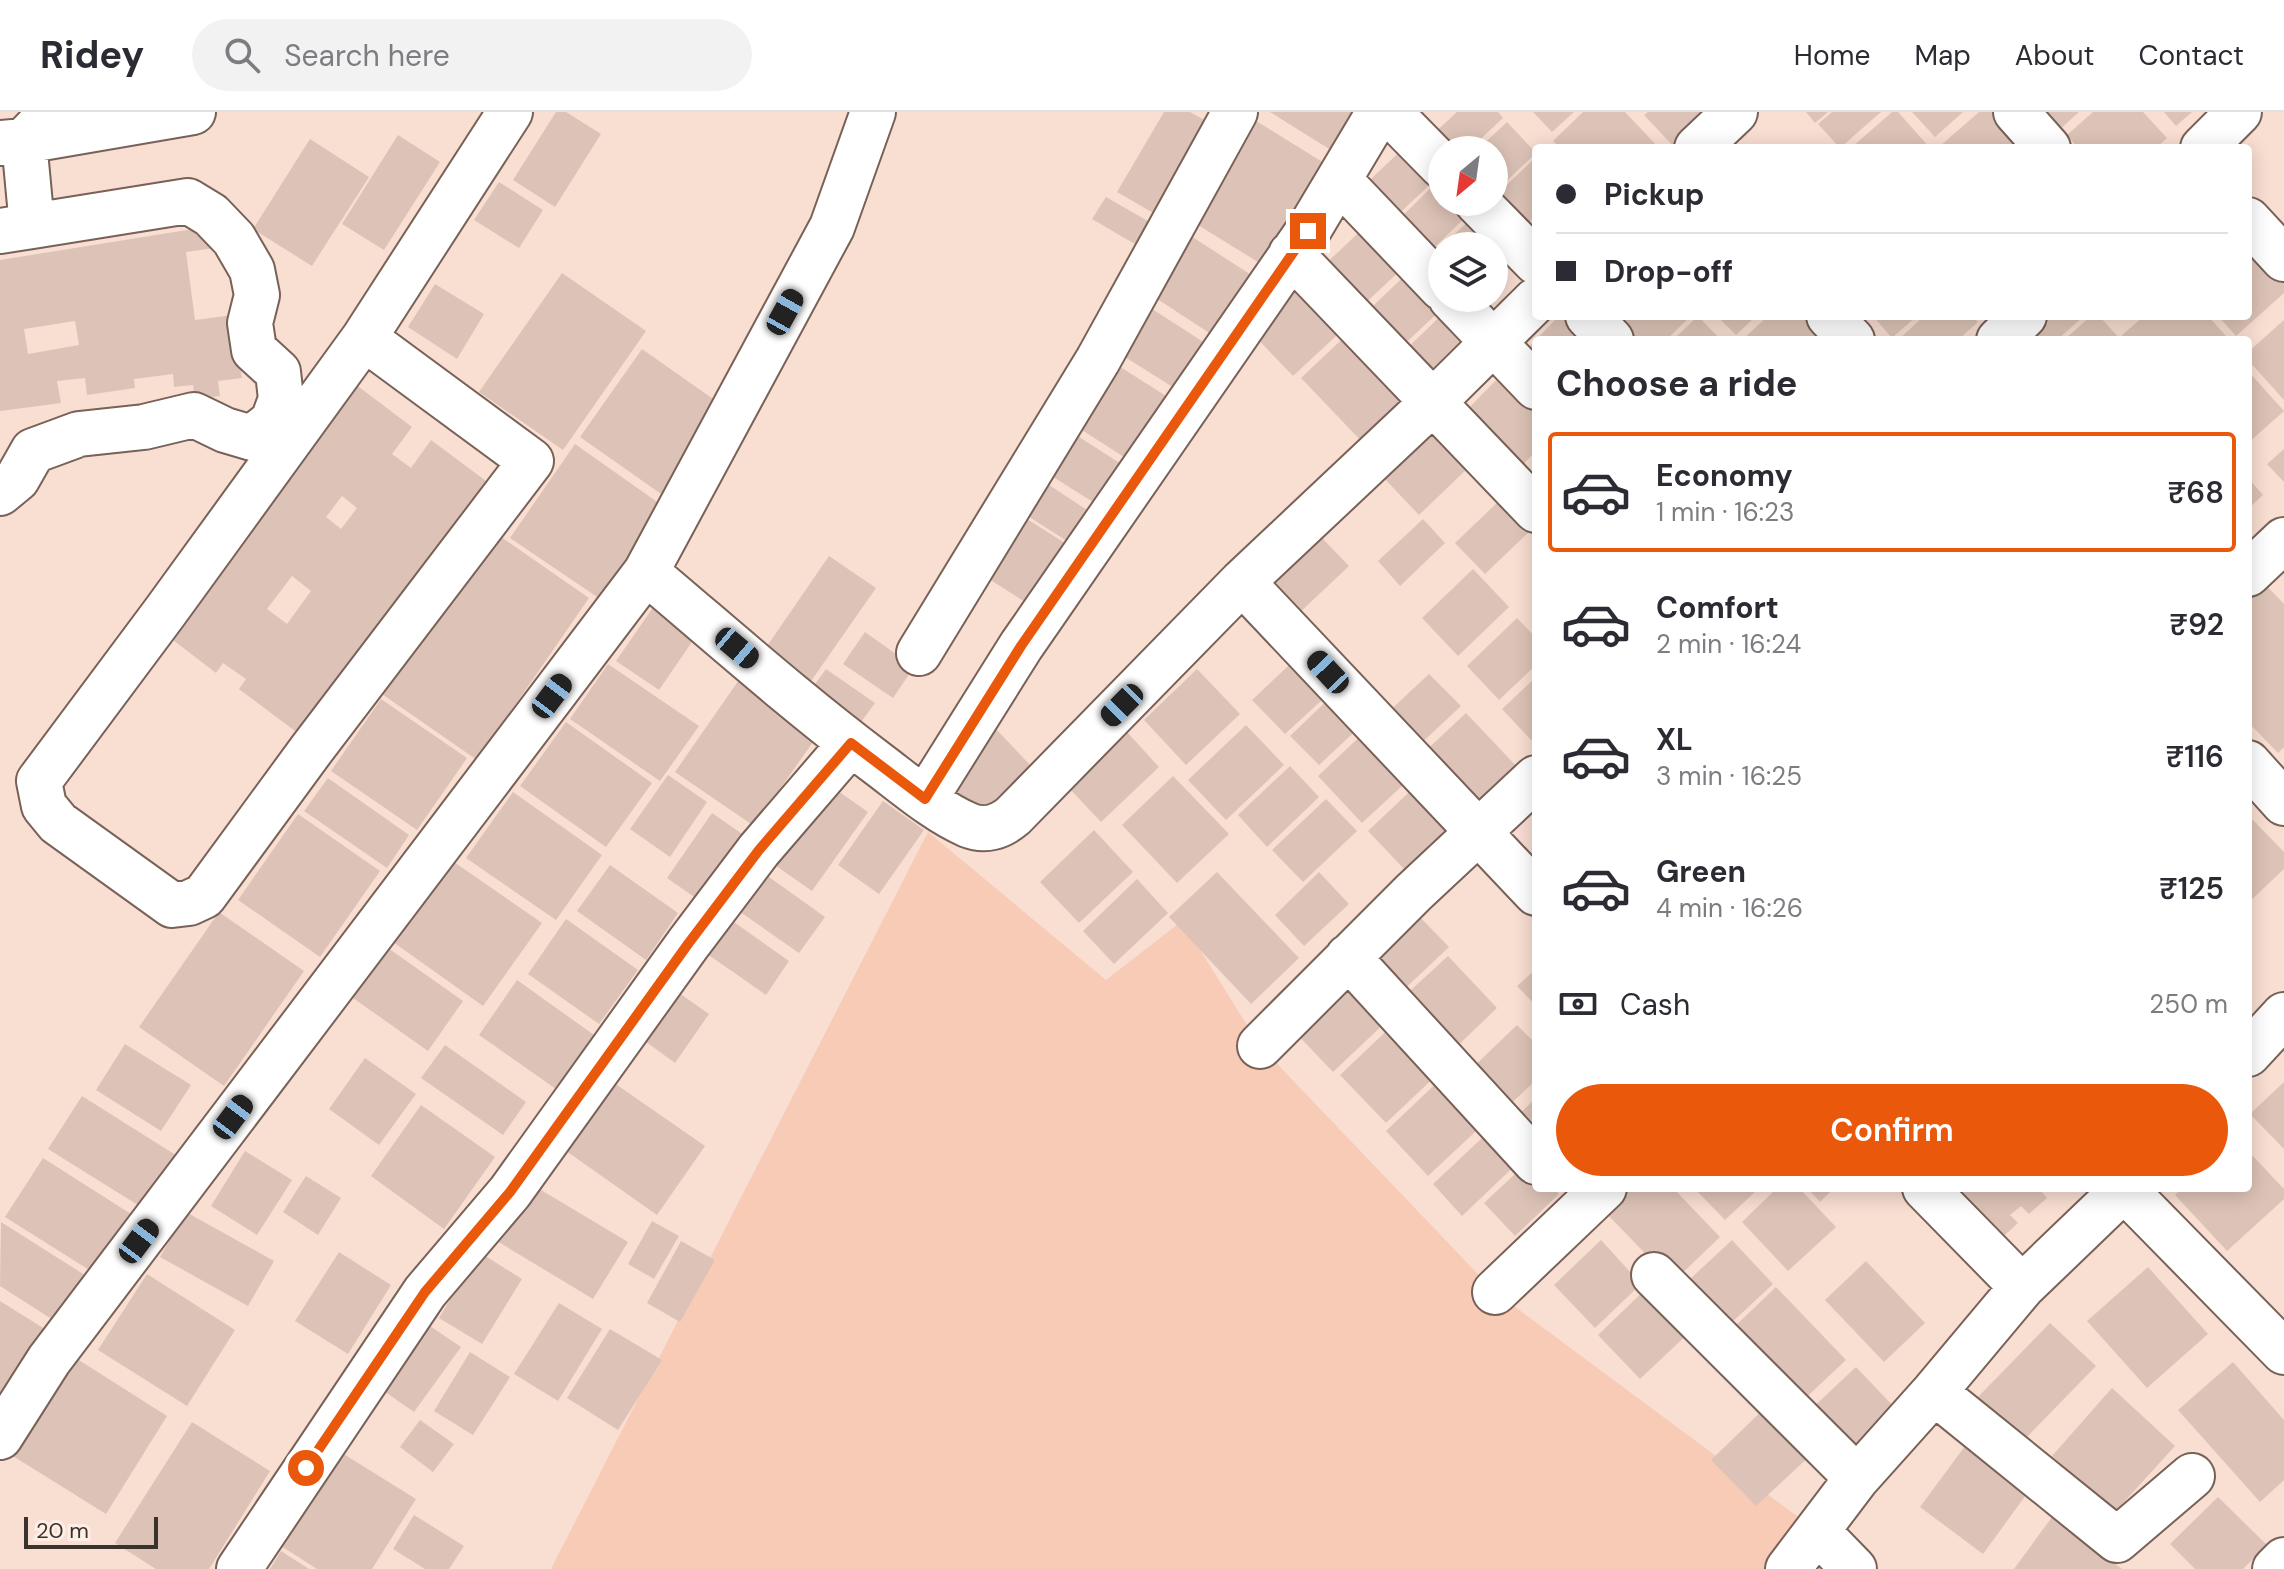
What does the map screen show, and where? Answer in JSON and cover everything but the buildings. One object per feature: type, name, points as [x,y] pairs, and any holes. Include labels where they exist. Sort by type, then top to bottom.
[{"type":"street","points":[[0,493],[17,479],[33,451],[79,434],[144,427],[194,415],[225,430],[252,438],[273,421],[281,399],[278,372],[254,350],[250,323],[257,295],[252,270],[234,239],[211,215],[188,201],[16,229],[25,132],[193,112]]},
{"type":"street","points":[[364,338],[531,461],[204,896],[189,903],[172,905],[58,823],[44,806],[39,781],[364,338],[510,112]]},
{"type":"street","points":[[0,1437],[57,1349],[646,572],[832,227],[873,112]]},
{"type":"street","points":[[919,653],[1098,360],[1235,112]]},
{"type":"street","points":[[925,799],[1021,646],[1308,231],[1379,112]]},
{"type":"street","points":[[1389,112],[1428,152]]},
{"type":"street","points":[[1701,144],[1735,112]]},
{"type":"street","points":[[2016,112],[2044,144]]},
{"type":"street","points":[[2207,144],[2239,112]]},
{"type":"street","points":[[1339,180],[1428,273]]},
{"type":"street","points":[[1491,216],[1532,258]]},
{"type":"street","points":[[2252,224],[2284,259]]},
{"type":"street","points":[[1291,254],[1532,506]]},
{"type":"street","points":[[646,572],[851,743],[925,799],[969,825],[995,827],[1004,823],[1242,582],[1532,304]]},
{"type":"street","points":[[1464,312],[1532,383]]},
{"type":"street","points":[[1592,320],[1607,336]]},
{"type":"street","points":[[1833,320],[1848,336]]},
{"type":"street","points":[[2003,336],[2020,320]]},
{"type":"street","points":[[2252,570],[2284,540]]},
{"type":"street","points":[[1242,582],[1532,889]]},
{"type":"street","points":[[239,1569],[425,1292],[510,1192],[759,850],[851,743]]},
{"type":"street","points":[[2252,767],[2284,803]]},
{"type":"street","points":[[1260,1046],[1348,957],[1532,782]]},
{"type":"street","points":[[1348,957],[1532,1158]]},
{"type":"street","points":[[2252,1050],[2284,1015]]},
{"type":"street","points":[[1929,1192],[2022,1287]]},
{"type":"street","points":[[1788,1569],[1857,1478],[2022,1287],[2122,1192]]},
{"type":"street","points":[[2128,1192],[2284,1352]]},
{"type":"street","points":[[1495,1292],[1582,1195]]},
{"type":"street","points":[[1654,1275],[1857,1478]]},
{"type":"street","points":[[1934,1392],[2117,1540],[2192,1476]]},
{"type":"street","points":[[1817,1531],[1854,1569]]},
{"type":"street","points":[[2275,1569],[2284,1560]]},
{"type":"shaded area","points":[[928,832],[1106,980],[1182,921],[1260,1046],[1495,1292],[1817,1531],[1786,1569],[551,1569]]},
{"type":"route","points":[[306,1468],[425,1292],[510,1192],[759,850],[851,743],[925,799],[1021,646],[1308,231]]}]
